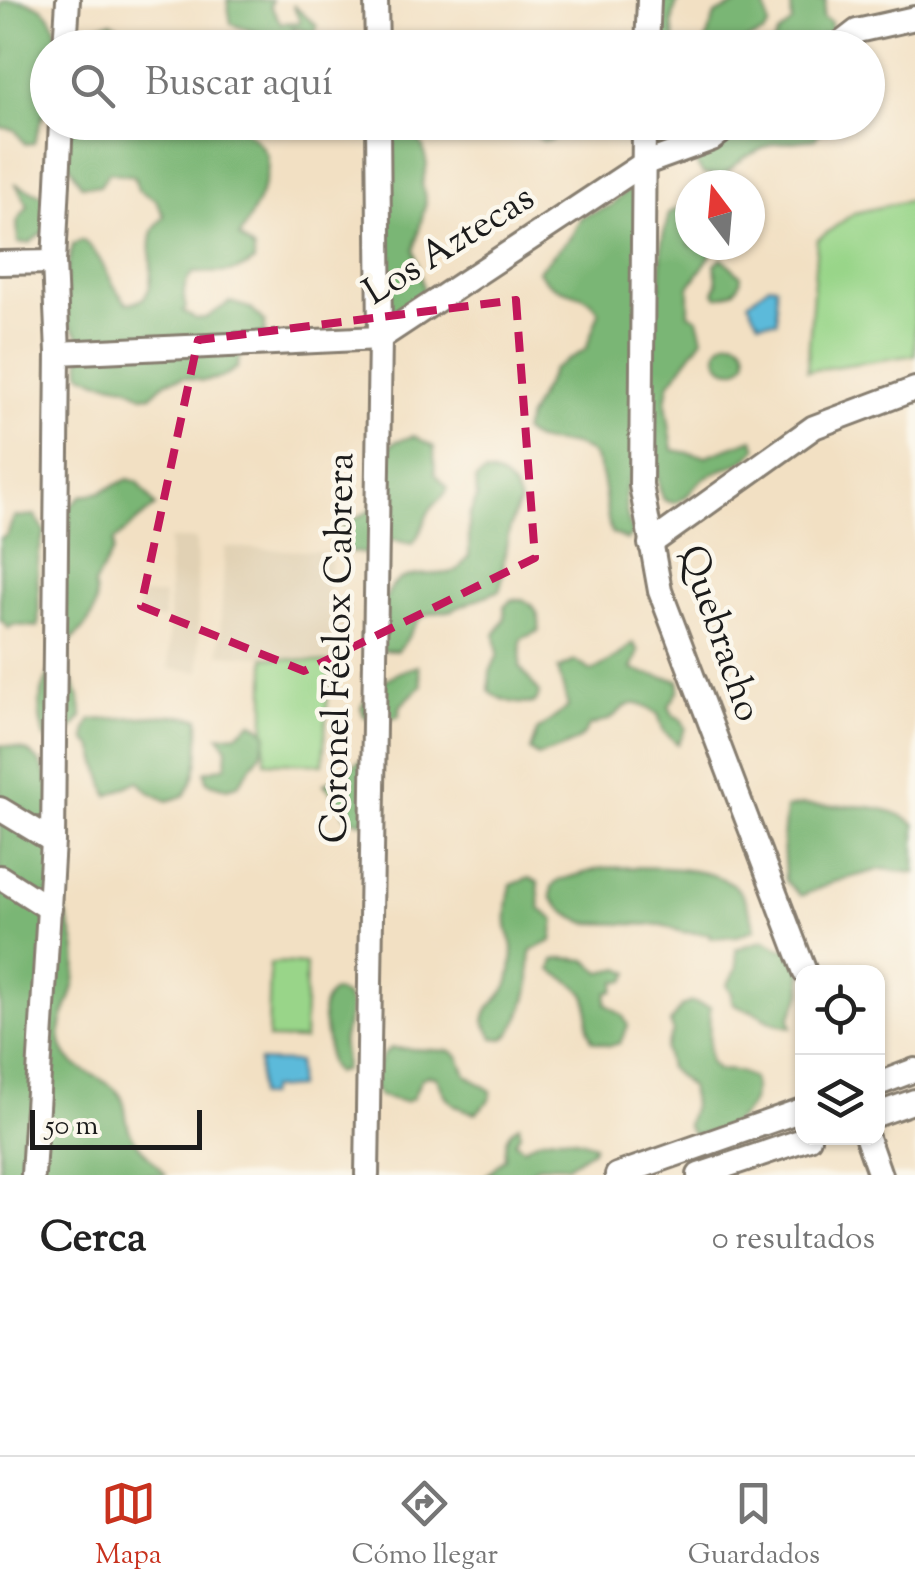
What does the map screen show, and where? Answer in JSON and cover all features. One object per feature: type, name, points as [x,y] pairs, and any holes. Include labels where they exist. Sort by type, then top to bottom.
[{"type":"street","points":[[66,30],[68,0]]},
{"type":"street","points":[[376,0],[377,30]]},
{"type":"street","points":[[649,30],[650,0]]},
{"type":"street","points":[[861,30],[915,18]]},
{"type":"street","points":[[34,1175],[54,842],[58,353],[54,262],[61,140]]},
{"type":"street","name":"Coronel Féelox Cabrera","points":[[367,1175],[380,338],[378,140]]},
{"type":"street","name":"Quebracho","points":[[643,140],[641,485],[650,544],[660,591],[802,965]]},
{"type":"street","name":"Los Aztecas","points":[[58,353],[380,338],[642,164],[709,140]]},
{"type":"street","points":[[0,263],[54,262]]},
{"type":"street","points":[[650,544],[814,428],[915,389]]},
{"type":"street","points":[[0,809],[54,842]]},
{"type":"street","points":[[0,877],[50,909]]},
{"type":"street","points":[[885,1081],[915,1070]]},
{"type":"street","points":[[885,1112],[915,1101]]},
{"type":"street","points":[[617,1175],[795,1112]]},
{"type":"street","points":[[699,1175],[795,1143]]},
{"type":"street","points":[[869,1145],[880,1175]]},
{"type":"highlighted area","points":[[516,300],[535,558],[304,671],[141,606],[198,340]]},
{"type":"shaded area","points":[[169,539],[196,539],[200,671],[169,669]]},
{"type":"shaded area","points":[[225,547],[332,552],[329,603],[350,605],[347,661],[219,654]]},
{"type":"shaded area","points":[[139,595],[164,595],[164,619],[138,619]]},
{"type":"green space","points":[[7,0],[38,6],[55,25],[56,30],[30,30],[30,140],[34,143],[25,144],[15,130],[0,127],[0,67],[4,51],[0,40],[0,3]]},
{"type":"green space","points":[[227,0],[272,0],[270,6],[281,23],[300,22],[293,5],[317,26],[316,30],[249,30],[231,24]]},
{"type":"green space","points":[[644,0],[682,0],[677,3],[674,30],[643,30]]},
{"type":"green space","points":[[746,0],[757,1],[765,6],[769,26],[766,30],[710,30],[715,15]]},
{"type":"green space","points":[[791,0],[826,0],[823,18],[831,22],[831,30],[783,30],[792,23]]},
{"type":"green space","points":[[111,22],[122,30],[82,30]]},
{"type":"green space","points":[[60,140],[257,141],[266,153],[267,172],[255,208],[239,237],[254,250],[254,261],[233,271],[193,273],[184,289],[183,311],[196,319],[206,318],[230,302],[250,308],[265,322],[265,332],[242,349],[237,368],[221,378],[166,381],[152,395],[143,396],[126,386],[81,373],[79,336],[66,321],[66,273],[73,244],[82,240],[90,247],[127,303],[139,301],[150,286],[151,239],[164,216],[156,200],[138,190],[134,176],[109,172],[100,186],[81,185],[70,166],[60,164]]},
{"type":"green space","points":[[391,140],[418,140],[423,147],[427,165],[422,184],[426,202],[414,250],[425,296],[420,316],[380,322],[387,152]]},
{"type":"green space","points":[[647,140],[806,140],[772,144],[729,170],[700,170],[686,149],[649,145]]},
{"type":"green space","points":[[16,184],[47,197],[46,230],[30,243],[18,243],[17,222],[28,206]]},
{"type":"green space","points":[[637,188],[651,294],[660,289],[662,241],[669,213],[675,210],[675,260],[708,260],[689,287],[689,314],[698,319],[703,338],[669,384],[666,403],[673,450],[706,456],[753,439],[757,448],[740,462],[706,477],[683,499],[673,503],[664,500],[661,493],[650,444],[627,487],[626,508],[633,533],[627,540],[611,533],[601,473],[592,454],[574,445],[542,441],[523,432],[552,370],[586,349],[599,312],[586,298],[554,286],[538,271],[572,235],[581,217],[611,206],[626,191]]},
{"type":"green space","points":[[915,199],[915,355],[807,371],[817,240],[854,213]]},
{"type":"green space","points":[[724,260],[741,276],[737,288],[718,297],[714,293],[715,264]]},
{"type":"green space","points":[[732,340],[743,344],[747,355],[743,366],[732,370],[721,366],[717,355],[721,344]]},
{"type":"green space","points":[[414,436],[434,447],[435,474],[448,488],[429,511],[412,544],[393,540],[367,554],[348,551],[342,543],[344,524],[370,511],[388,447]]},
{"type":"green space","points":[[485,473],[507,482],[520,503],[509,530],[499,591],[452,610],[424,616],[397,651],[378,650],[381,617],[392,586],[410,576],[457,571],[469,556],[469,516],[477,498],[476,479]]},
{"type":"green space","points":[[128,479],[138,482],[155,506],[114,541],[113,551],[94,585],[96,602],[91,617],[70,642],[68,664],[82,717],[58,746],[44,737],[40,704],[50,672],[67,509],[81,496],[101,492]]},
{"type":"green space","points":[[35,515],[45,532],[38,569],[38,627],[13,625],[9,629],[0,619],[0,538],[7,535],[14,517]]},
{"type":"green space","points":[[522,599],[530,604],[539,621],[539,631],[521,639],[520,668],[540,693],[536,702],[525,704],[489,691],[490,672],[498,654],[495,635],[505,618],[504,607],[511,600]]},
{"type":"green space","points":[[633,643],[639,651],[632,669],[679,680],[679,690],[669,706],[686,728],[678,744],[664,732],[658,714],[634,704],[589,726],[567,746],[538,756],[530,750],[537,731],[568,707],[558,669],[575,661],[592,671]]},
{"type":"green space","points":[[265,657],[330,663],[323,764],[265,762]]},
{"type":"green space","points":[[418,666],[422,685],[401,705],[399,716],[381,723],[364,716],[361,707],[378,686]]},
{"type":"green space","points":[[172,715],[199,718],[196,768],[184,796],[167,801],[138,781],[108,796],[93,747],[86,740],[91,720]]},
{"type":"green space","points":[[252,722],[267,735],[261,753],[238,785],[227,788],[207,782],[205,772],[226,766],[227,748],[219,736],[237,734]]},
{"type":"green space","points":[[0,745],[32,754],[51,789],[59,884],[77,966],[61,1026],[64,1051],[76,1065],[117,1091],[131,1134],[166,1175],[0,1175]]},
{"type":"green space","points":[[361,760],[372,768],[365,823],[346,817],[338,799],[324,784]]},
{"type":"green space","points":[[861,806],[903,816],[915,824],[915,873],[882,869],[801,896],[785,881],[783,839],[786,808]]},
{"type":"green space","points":[[602,868],[676,869],[715,876],[740,892],[755,929],[738,936],[710,938],[710,934],[682,932],[662,925],[588,923],[567,913],[551,897],[552,886],[560,880]]},
{"type":"green space","points":[[529,878],[538,882],[540,909],[555,920],[552,941],[532,950],[523,1009],[504,1039],[494,1038],[484,1022],[510,977],[510,889]]},
{"type":"green space","points":[[764,940],[781,949],[812,948],[817,957],[814,965],[795,965],[792,1027],[732,1002],[727,985],[737,968],[736,949]]},
{"type":"green space","points":[[554,960],[586,960],[601,972],[621,968],[630,973],[625,981],[616,981],[614,991],[607,993],[606,1004],[623,1016],[628,1026],[620,1043],[610,1046],[592,1041],[585,997],[551,970]]},
{"type":"green space","points":[[270,964],[306,964],[304,1040],[268,1039]]},
{"type":"green space","points":[[333,991],[347,998],[350,1010],[343,1042],[344,1070],[335,1073],[329,1061],[322,1014]]},
{"type":"green space","points":[[691,1002],[710,1007],[710,1062],[717,1070],[736,1071],[753,1079],[754,1091],[738,1119],[717,1130],[693,1134],[687,1125],[693,1105],[690,1087],[669,1068],[665,1049],[673,1032],[670,1022],[682,1006]]},
{"type":"green space","points":[[391,1048],[451,1051],[459,1057],[466,1075],[491,1091],[490,1100],[476,1113],[461,1108],[446,1097],[437,1077],[429,1075],[421,1079],[413,1098],[405,1102],[379,1096],[370,1082],[383,1055]]},
{"type":"green space","points":[[519,1125],[520,1134],[515,1142],[524,1148],[541,1139],[558,1137],[594,1145],[567,1166],[539,1165],[526,1175],[486,1175],[505,1158],[507,1138]]},
{"type":"water","points":[[769,285],[776,286],[777,321],[759,322],[748,302]]},
{"type":"water","points":[[259,1061],[298,1062],[297,1087],[270,1089],[268,1096],[258,1096]]}]
